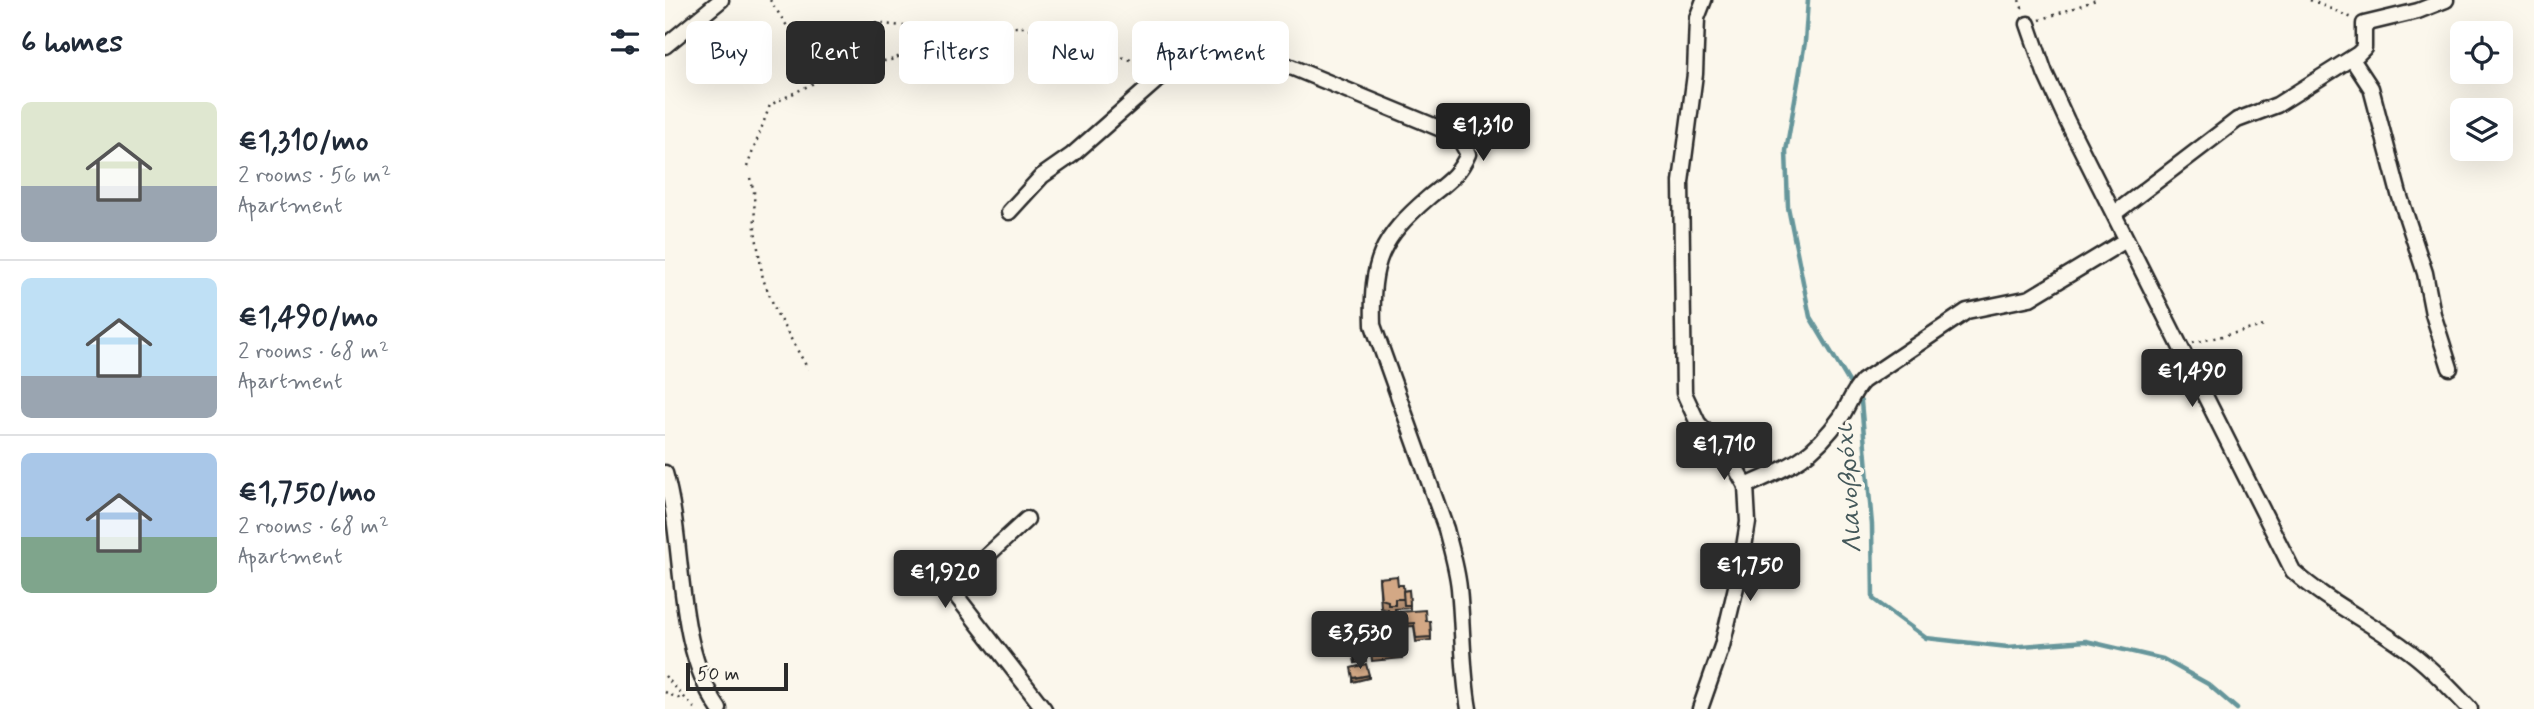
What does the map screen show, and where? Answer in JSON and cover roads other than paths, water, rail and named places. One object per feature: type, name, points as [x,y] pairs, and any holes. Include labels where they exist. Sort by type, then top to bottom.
[{"type":"street","points":[[665,46],[721,0]]},
{"type":"street","points":[[1700,709],[1722,646],[1741,566],[1748,522],[1746,486],[1730,458],[1698,423],[1685,393],[1681,182],[1695,74],[1697,18],[1703,0]]},
{"type":"street","points":[[2115,214],[2237,120],[2277,106],[2352,59],[2364,48],[2364,24],[2418,11],[2447,0]]},
{"type":"street","points":[[2028,24],[2045,73],[2293,571],[2311,587],[2405,648],[2442,679],[2470,709]]},
{"type":"street","points":[[1009,212],[1042,176],[1072,155],[1180,64],[1269,58],[1458,136],[1468,154],[1461,170],[1410,214],[1383,248],[1375,268],[1372,295],[1373,325],[1454,556],[1459,586],[1464,680],[1469,709]]},
{"type":"street","points":[[2352,59],[2371,88],[2450,369]]},
{"type":"street","points":[[1746,486],[1811,454],[1845,412],[1853,390],[1947,322],[1967,311],[2030,298],[2126,240]]},
{"type":"street","points":[[665,473],[677,531],[688,624],[698,662],[719,709]]},
{"type":"street","points":[[1027,519],[951,589],[1044,709]]},
{"type":"waterway","name":"Λιανοβρόχι","points":[[1808,0],[1805,42],[1786,151],[1788,207],[1810,317],[1861,402],[1872,525],[1873,599],[1926,638],[2008,647],[2086,641],[2163,659],[2208,684],[2237,709]]}]
